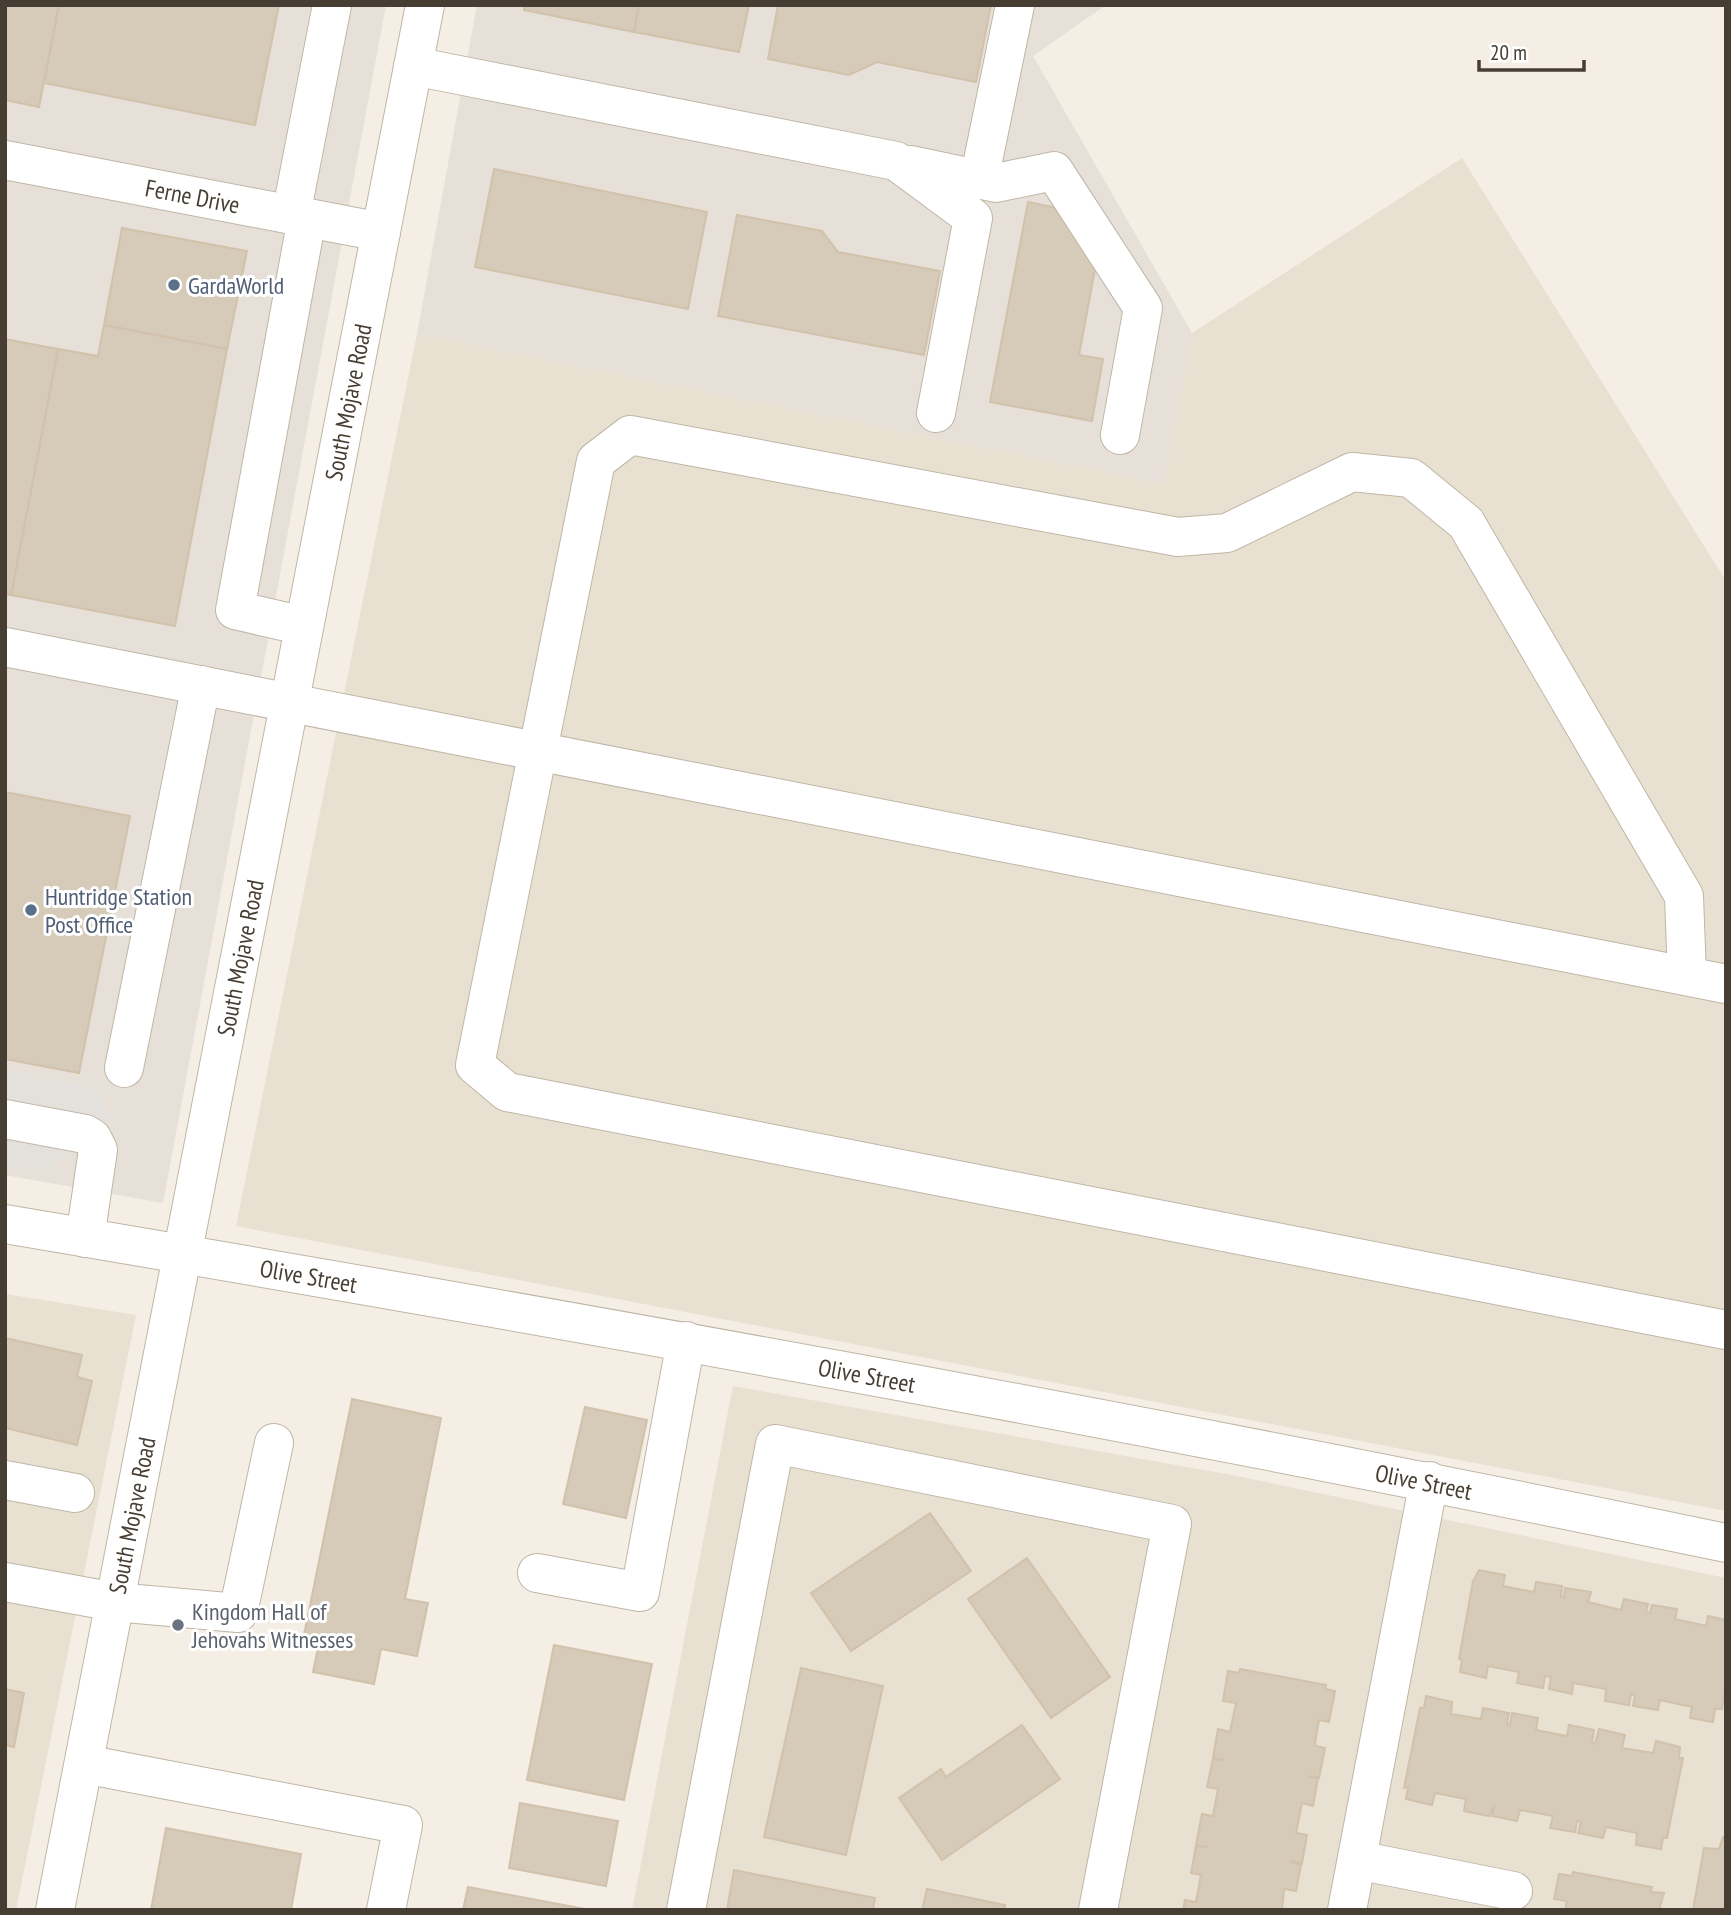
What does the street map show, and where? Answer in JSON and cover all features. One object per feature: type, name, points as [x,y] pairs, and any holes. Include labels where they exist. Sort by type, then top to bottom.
[{"type":"street","points":[[304,626],[235,611],[332,5]]},
{"type":"street","name":"South Mojave Road","points":[[55,1910],[425,5]]},
{"type":"street","points":[[979,180],[1015,5]]},
{"type":"street","points":[[413,66],[996,183],[1054,171],[1143,308],[1120,435]]},
{"type":"street","name":"Ferne Drive","points":[[5,160],[381,232]]},
{"type":"street","points":[[896,161],[973,218],[936,413]]},
{"type":"street","points":[[1688,976],[1684,896],[1466,523],[1411,478],[1352,472],[1227,533],[1178,537],[630,435],[596,461],[475,1065],[507,1092],[1726,1330]]},
{"type":"street","points":[[5,647],[1726,984]]},
{"type":"street","points":[[124,1068],[201,685]]},
{"type":"street","points":[[5,1119],[85,1134],[94,1142],[98,1157],[85,1238]]},
{"type":"street","name":"Olive Street","points":[[5,1224],[686,1341],[1429,1481],[1726,1542]]},
{"type":"street","points":[[537,1573],[640,1592],[686,1341]]},
{"type":"street","points":[[5,1581],[115,1602],[238,1613],[274,1443]]},
{"type":"street","points":[[686,1910],[775,1444],[1172,1524],[1098,1910]]},
{"type":"street","points":[[5,1480],[75,1493]]},
{"type":"street","points":[[1347,1910],[1429,1481]]},
{"type":"street","points":[[84,1764],[403,1825],[386,1910]]},
{"type":"street","points":[[1357,1860],[1513,1891]]},
{"type":"shaded area","points":[[5,5],[386,5],[163,1203],[5,1175]]},
{"type":"shaded area","points":[[477,5],[1106,5],[1033,56],[1192,333],[1164,484],[417,334]]},
{"type":"shaded area","points":[[1462,158],[1726,581],[1726,1511],[236,1226],[417,334],[1164,484],[1192,333]]},
{"type":"shaded area","points":[[5,1070],[100,1089],[109,1123],[72,1147],[49,1170],[5,1162]]},
{"type":"shaded area","points":[[5,1294],[136,1315],[16,1910],[5,1910]]},
{"type":"shaded area","points":[[733,1386],[1232,1475],[1726,1578],[1726,1910],[632,1910]]},
{"type":"building","points":[[5,5],[59,5],[39,107],[5,100]]},
{"type":"building","points":[[59,5],[279,5],[255,125],[44,83]]},
{"type":"building","points":[[525,5],[639,5],[634,32],[524,10]]},
{"type":"building","points":[[639,5],[749,5],[739,52],[634,32]]},
{"type":"building","points":[[778,5],[991,5],[976,82],[877,62],[849,75],[768,59]]},
{"type":"building","points":[[494,169],[707,212],[688,309],[475,267]]},
{"type":"building","points":[[1028,202],[1076,212],[1099,248],[1079,355],[1103,359],[1092,421],[990,402]]},
{"type":"building","points":[[737,215],[822,231],[838,252],[940,271],[924,355],[718,316]]},
{"type":"building","points":[[122,228],[247,251],[227,349],[104,325]]},
{"type":"building","points":[[104,325],[227,349],[175,626],[11,595],[58,349],[98,356]]},
{"type":"building","points":[[5,339],[58,349],[11,595],[5,594]]},
{"type":"building","points":[[5,792],[130,816],[79,1073],[5,1059]]},
{"type":"building","points":[[5,1338],[82,1355],[77,1377],[92,1381],[77,1445],[5,1428]]},
{"type":"building","points":[[352,1399],[441,1418],[405,1599],[428,1603],[417,1656],[381,1649],[374,1684],[313,1672],[320,1638],[304,1635]]},
{"type":"building","points":[[585,1407],[647,1420],[626,1518],[563,1504]]},
{"type":"building","points":[[930,1513],[971,1571],[851,1651],[811,1593]]},
{"type":"building","points":[[1027,1558],[1110,1677],[1051,1718],[968,1599]]},
{"type":"building","points":[[1479,1570],[1505,1575],[1503,1586],[1534,1592],[1536,1582],[1562,1586],[1561,1596],[1564,1598],[1565,1588],[1591,1592],[1588,1602],[1621,1610],[1624,1599],[1648,1604],[1646,1612],[1650,1613],[1652,1605],[1677,1609],[1675,1619],[1706,1626],[1708,1616],[1726,1620],[1726,1685],[1722,1709],[1715,1709],[1713,1722],[1690,1718],[1692,1707],[1660,1700],[1658,1710],[1633,1706],[1635,1695],[1631,1694],[1629,1705],[1605,1701],[1606,1689],[1573,1683],[1572,1694],[1549,1689],[1551,1677],[1545,1676],[1543,1688],[1517,1683],[1519,1672],[1488,1666],[1486,1678],[1460,1672],[1462,1660],[1459,1659],[1473,1581]]},
{"type":"building","points":[[554,1645],[652,1664],[624,1800],[527,1780]]},
{"type":"building","points":[[801,1668],[883,1686],[846,1855],[764,1837]]},
{"type":"building","points":[[1240,1669],[1326,1685],[1325,1689],[1335,1691],[1329,1722],[1319,1720],[1315,1742],[1316,1746],[1325,1748],[1319,1778],[1308,1776],[1318,1778],[1313,1806],[1302,1803],[1296,1833],[1307,1835],[1302,1863],[1290,1861],[1301,1865],[1296,1891],[1284,1889],[1282,1910],[1183,1910],[1185,1900],[1196,1902],[1201,1875],[1191,1873],[1196,1846],[1208,1847],[1196,1845],[1202,1814],[1213,1816],[1218,1789],[1207,1787],[1213,1759],[1224,1760],[1213,1758],[1218,1729],[1230,1732],[1236,1703],[1223,1701],[1228,1671],[1239,1673]]},
{"type":"building","points":[[5,1689],[24,1693],[14,1747],[5,1745]]},
{"type":"building","points":[[1426,1696],[1452,1702],[1451,1714],[1481,1719],[1483,1708],[1509,1713],[1507,1724],[1510,1725],[1512,1713],[1538,1718],[1536,1730],[1567,1736],[1569,1725],[1594,1730],[1592,1742],[1595,1744],[1599,1729],[1625,1735],[1622,1748],[1653,1753],[1656,1741],[1680,1747],[1679,1758],[1683,1758],[1667,1838],[1663,1838],[1661,1849],[1636,1845],[1637,1833],[1606,1827],[1603,1838],[1578,1833],[1581,1822],[1577,1821],[1575,1832],[1550,1828],[1553,1816],[1520,1810],[1517,1821],[1492,1816],[1494,1806],[1489,1816],[1464,1811],[1466,1799],[1435,1793],[1432,1805],[1406,1799],[1408,1787],[1404,1788],[1420,1708],[1424,1708]]},
{"type":"building","points":[[1022,1725],[1060,1779],[942,1860],[899,1798],[941,1769],[946,1777]]},
{"type":"building","points":[[520,1803],[618,1821],[606,1886],[509,1868]]},
{"type":"building","points":[[166,1828],[301,1854],[291,1910],[151,1910]]},
{"type":"building","points":[[1723,1837],[1726,1838],[1726,1910],[1693,1910],[1704,1848],[1719,1849]]},
{"type":"building","points":[[734,1870],[875,1898],[873,1910],[727,1910]]},
{"type":"building","points":[[1573,1872],[1652,1887],[1651,1892],[1664,1893],[1659,1910],[1565,1910],[1567,1901],[1554,1899],[1559,1874],[1572,1876]]},
{"type":"building","points":[[468,1887],[590,1910],[463,1910]]},
{"type":"building","points":[[927,1889],[1005,1905],[1004,1910],[922,1910]]},
{"type":"place","name":"GardaWorld","points":[[174,285]]},
{"type":"place","name":"Huntridge Station Post Office","points":[[31,910]]},
{"type":"place","name":"Kingdom Hall of Jehovahs Witnesses","points":[[178,1625]]}]
